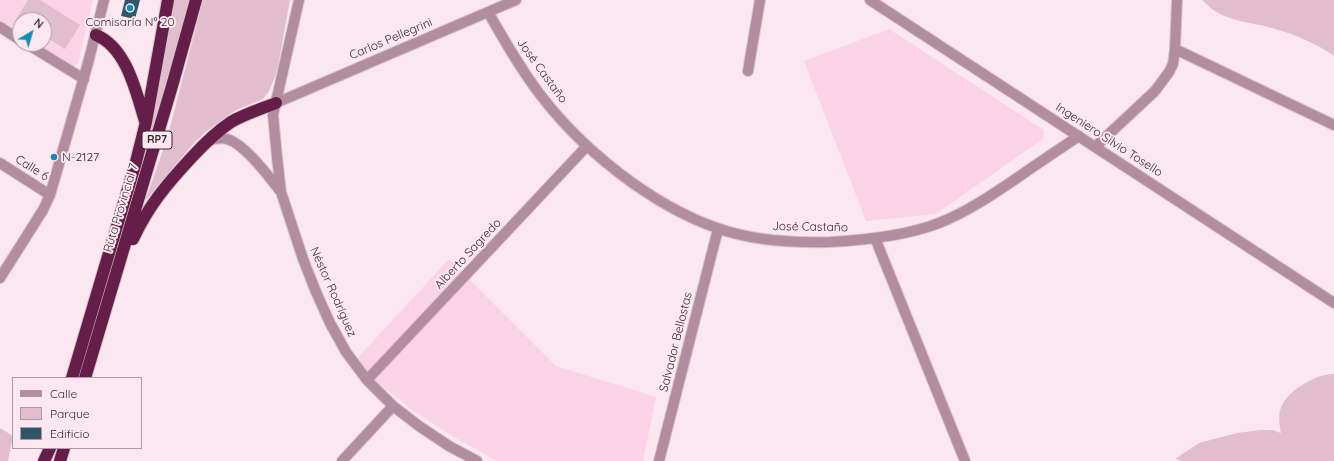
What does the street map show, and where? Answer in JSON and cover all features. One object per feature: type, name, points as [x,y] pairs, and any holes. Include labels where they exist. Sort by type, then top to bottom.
[{"type":"highway","name":"Ruta Provincial 7","points":[[72,377],[131,183],[146,122],[168,0]]},
{"type":"highway","name":"Ruta Provincial 7","points":[[85,377],[172,86],[196,0]]},
{"type":"highway","points":[[96,35],[109,42],[120,55],[128,70],[146,122]]},
{"type":"highway","points":[[115,279],[137,231],[151,206],[170,180],[220,129],[237,118],[276,103]]},
{"type":"highway","points":[[44,461],[50,449]]},
{"type":"highway","points":[[47,461],[50,449]]},
{"type":"highway","points":[[60,461],[64,449]]},
{"type":"highway","points":[[65,461],[67,449]]},
{"type":"street","points":[[0,278],[40,216],[50,195],[84,79],[104,0]]},
{"type":"street","name":"Néstor Rodríguez","points":[[299,0],[273,115],[282,192],[301,252],[316,292],[330,323],[346,352],[367,380],[393,406],[419,426],[443,442],[477,461]]},
{"type":"street","name":"Carlos Pellegrini","points":[[276,103],[516,0]]},
{"type":"street","points":[[748,71],[760,0]]},
{"type":"street","name":"Ingeniero Silvio Tosello","points":[[870,0],[1334,303]]},
{"type":"street","points":[[1095,147],[1155,91],[1169,72],[1173,64],[1175,48],[1177,0]]},
{"type":"street","name":"José Castaño","points":[[488,12],[505,42],[540,94],[587,146],[613,168],[642,189],[683,213],[718,229],[740,234],[775,241],[845,241],[875,238],[908,232],[938,224],[967,211],[1079,136]]},
{"type":"street","points":[[0,27],[12,35]]},
{"type":"street","points":[[1175,48],[1334,125]]},
{"type":"street","points":[[40,52],[84,79]]},
{"type":"street","name":"Néstor Rodríguez","points":[[205,143],[221,138],[228,139],[235,143],[250,156],[282,192]]},
{"type":"street","name":"Alberto Sagredo","points":[[367,380],[587,146]]},
{"type":"street","name":"Calle 6","points":[[0,163],[50,195]]},
{"type":"street","name":"Salvador Bellostas","points":[[658,461],[718,229]]},
{"type":"street","points":[[875,238],[966,461]]},
{"type":"street","points":[[342,461],[393,406]]},
{"type":"shaded area","points":[[0,0],[93,0],[78,64],[72,67],[48,52],[52,52],[52,12],[12,12],[12,29],[0,22]]},
{"type":"shaded area","points":[[889,29],[1044,130],[1044,138],[936,214],[866,221],[804,61]]},
{"type":"shaded area","points":[[449,259],[556,366],[656,397],[643,461],[497,461],[452,436],[415,412],[353,363]]},
{"type":"green space","points":[[28,0],[40,0],[80,25],[65,49],[52,41],[52,12],[20,12]]},
{"type":"green space","points":[[173,0],[189,0],[138,177]]},
{"type":"green space","points":[[203,0],[290,0],[275,77],[269,91],[263,99],[236,110],[204,133],[145,201],[167,139]]},
{"type":"green space","points":[[1202,0],[1334,0],[1334,56],[1304,39],[1288,33],[1226,17],[1215,11]]},
{"type":"green space","points":[[1334,374],[1334,461],[1182,461],[1175,459],[1199,443],[1237,433],[1272,430],[1281,433],[1279,414],[1287,397],[1301,385],[1318,377]]},
{"type":"green space","points":[[0,428],[12,435],[12,441],[8,461],[0,461]]},
{"type":"building","name":"Comisaría N° 20","points":[[125,0],[140,0],[135,19],[121,16]]},
{"type":"place","name":"Comisaría N° 20","points":[[130,8]]},
{"type":"place","name":"N-2127","points":[[54,157]]}]
